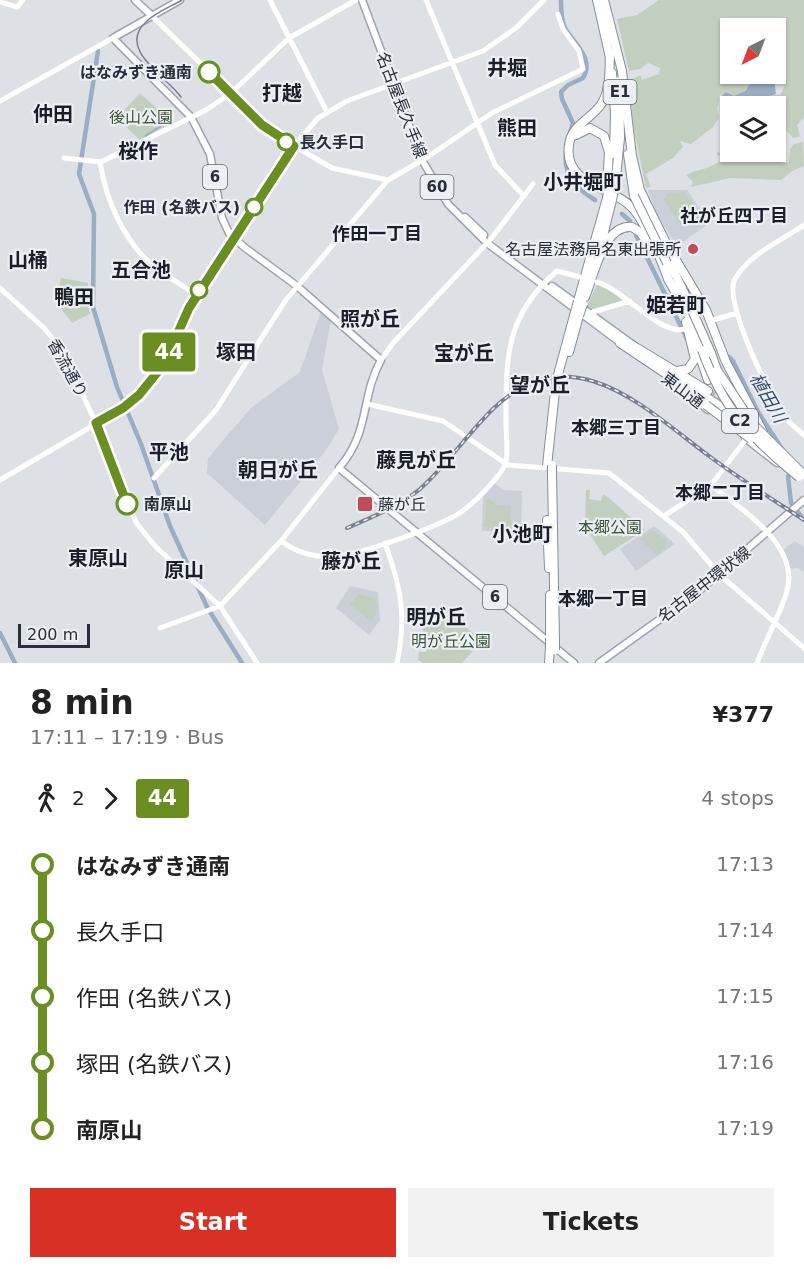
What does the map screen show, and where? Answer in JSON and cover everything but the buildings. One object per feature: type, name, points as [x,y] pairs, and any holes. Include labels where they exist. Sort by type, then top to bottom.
[{"type":"highway","name":"E1","points":[[597,0],[610,53],[615,113],[610,185]]},
{"type":"highway","name":"E1","points":[[554,663],[549,469],[552,401],[582,300],[608,199],[620,138],[620,94],[612,38],[603,0]]},
{"type":"highway","points":[[603,0],[621,61],[638,184],[667,245]]},
{"type":"highway","points":[[610,53],[606,95],[600,106],[571,137],[570,160],[583,179],[623,200],[635,211],[682,306],[684,327],[694,351],[694,361],[684,371],[670,368]]},
{"type":"highway","points":[[627,113],[628,164],[634,196],[687,299]]},
{"type":"highway","points":[[610,185],[608,141],[596,129],[584,129],[572,144],[573,158],[578,169],[589,179],[624,196],[644,211],[667,245],[706,310],[752,420],[752,429]]},
{"type":"highway","points":[[624,196],[646,217],[687,299]]},
{"type":"highway","name":"E1","points":[[582,300],[608,199]]},
{"type":"highway","points":[[582,300],[608,241],[624,227],[632,227],[642,235],[669,281]]},
{"type":"highway","name":"C2","points":[[687,299],[717,370],[748,418],[803,478]]},
{"type":"highway","name":"C2","points":[[682,306],[690,318],[714,384],[729,408],[762,444],[803,478]]},
{"type":"highway","points":[[684,327],[708,380]]},
{"type":"highway","points":[[707,404],[719,405],[729,400],[732,388],[717,339]]},
{"type":"highway","points":[[620,343],[679,383],[803,478]]},
{"type":"highway","points":[[632,345],[708,391]]},
{"type":"highway","points":[[734,379],[760,428],[783,456]]},
{"type":"highway","points":[[722,411],[743,429],[767,455]]},
{"type":"highway","points":[[741,415],[803,478]]},
{"type":"highway","name":"E1","points":[[549,663],[552,644]]},
{"type":"main road","points":[[135,0],[152,16]]},
{"type":"main road","points":[[113,38],[180,0]]},
{"type":"main road","name":"名古屋長久手線","points":[[364,0],[424,159],[453,204],[489,241],[591,317]]},
{"type":"main road","name":"6","points":[[113,38],[191,117],[210,154],[222,218],[234,238],[297,286],[381,360]]},
{"type":"main road","name":"東山通","points":[[591,317],[620,343],[767,455],[803,478]]},
{"type":"main road","name":"東山通","points":[[591,317],[719,403],[783,456],[803,478]]},
{"type":"main road","points":[[339,468],[357,442],[371,383],[381,360]]},
{"type":"main road","name":"6","points":[[339,468],[574,663]]},
{"type":"main road","name":"名古屋中環状線","points":[[599,663],[720,575],[804,500]]},
{"type":"street","points":[[0,2],[17,7],[23,0]]},
{"type":"street","points":[[270,0],[327,112]]},
{"type":"street","points":[[64,158],[100,162],[191,117],[230,94],[289,38],[356,0]]},
{"type":"street","points":[[426,0],[495,165],[523,195]]},
{"type":"street","points":[[0,480],[125,406],[147,387],[164,364],[196,296],[294,146],[312,124],[347,101],[453,63],[497,42],[516,28],[544,0]]},
{"type":"street","points":[[154,478],[216,410],[297,286],[388,180],[424,159],[492,113],[583,69],[579,51],[563,29],[558,14]]},
{"type":"street","points":[[152,16],[262,125],[332,168],[388,180]]},
{"type":"street","points":[[0,101],[113,38]]},
{"type":"street","points":[[100,162],[103,183],[115,215],[140,252],[155,268],[181,282],[196,296]]},
{"type":"street","points":[[381,360],[393,343],[489,241],[533,184]]},
{"type":"street","points":[[804,225],[758,256],[737,277],[732,295],[744,335],[783,414],[804,435]]},
{"type":"street","points":[[281,541],[295,550],[322,556],[349,554],[451,518],[467,508],[505,464],[508,348],[519,317],[544,283],[557,271],[580,277]]},
{"type":"street","points":[[597,282],[610,286],[666,328],[684,327]]},
{"type":"street","name":"香流通り","points":[[0,288],[54,338],[62,350],[96,423],[137,524],[156,547],[220,606],[257,663]]},
{"type":"street","points":[[591,317],[630,301]]},
{"type":"street","points":[[713,320],[737,313]]},
{"type":"street","points":[[367,404],[443,421],[505,464],[525,468],[598,470],[609,473],[664,516],[687,537],[720,575],[804,648]]},
{"type":"street","points":[[664,516],[711,486],[746,439]]},
{"type":"street","points":[[160,628],[220,606],[281,541],[339,468]]},
{"type":"street","points":[[711,486],[770,532],[788,571],[787,592],[757,663]]},
{"type":"street","points":[[385,543],[402,600],[403,624],[397,663]]},
{"type":"shaded area","points":[[648,190],[687,190],[710,223],[677,246],[658,216]]},
{"type":"shaded area","points":[[321,311],[331,320],[322,370],[339,429],[326,450],[265,525],[207,473],[208,458],[251,408],[300,372]]},
{"type":"shaded area","points":[[494,482],[503,490],[522,491],[521,531],[482,531],[483,494]]},
{"type":"shaded area","points":[[654,526],[675,544],[636,571],[620,549]]},
{"type":"shaded area","points":[[795,541],[804,547],[804,572],[798,568],[789,569],[782,551]]},
{"type":"shaded area","points":[[350,586],[378,592],[380,620],[369,635],[336,608]]},
{"type":"green space","points":[[659,0],[804,0],[804,118],[797,125],[800,136],[793,138],[786,131],[786,96],[771,96],[780,95],[786,84],[786,18],[720,18],[720,84],[750,84],[743,93],[734,96],[726,92],[720,95],[717,109],[719,118],[713,127],[691,144],[680,141],[683,147],[673,158],[646,174],[651,187],[646,188],[633,126],[629,81],[640,75],[642,80],[659,74],[660,68],[648,63],[640,69],[629,71],[617,19],[637,15]]},
{"type":"green space","name":"後山公園","points":[[140,93],[166,117],[170,124],[140,140],[117,118]]},
{"type":"green space","points":[[803,142],[804,166],[792,171],[781,180],[730,178],[691,187],[693,182],[686,175],[720,161],[789,162],[790,149],[794,144]]},
{"type":"green space","points":[[684,192],[707,221],[696,228],[689,219],[680,224],[664,200],[668,193]]},
{"type":"green space","points":[[61,278],[88,283],[90,314],[72,323],[56,302]]},
{"type":"green space","points":[[597,285],[609,288],[623,301],[591,311],[586,307]]},
{"type":"green space","name":"本郷公園","points":[[586,490],[590,490],[589,499],[601,501],[603,494],[609,498],[645,530],[604,556],[585,527]]},
{"type":"green space","points":[[487,497],[497,505],[511,506],[512,529],[484,527]]},
{"type":"green space","points":[[653,530],[666,540],[667,546],[657,555],[640,539]]},
{"type":"green space","points":[[359,594],[376,599],[377,613],[371,621],[350,604]]},
{"type":"green space","name":"明が丘公園","points":[[454,617],[482,641],[462,663],[423,663],[418,660],[419,652],[426,652],[427,644],[421,643],[423,628]]},
{"type":"water","points":[[750,84],[775,84],[776,94],[734,96],[745,91]]},
{"type":"water","points":[[726,92],[734,96],[722,96]]},
{"type":"waterway","name":"植田川","points":[[561,0],[564,25],[582,51],[586,64],[583,78],[568,85],[561,92],[573,123],[567,147],[566,166],[575,184],[595,200]]},
{"type":"waterway","points":[[98,51],[79,174],[94,214],[93,307],[117,387],[141,444],[170,526],[207,607],[242,663]]},
{"type":"waterway","points":[[145,136],[161,126]]},
{"type":"waterway","name":"植田川","points":[[622,214],[630,221]]},
{"type":"waterway","name":"植田川","points":[[636,235],[688,341]]},
{"type":"waterway","name":"植田川","points":[[729,357],[758,412],[784,452]]},
{"type":"waterway","name":"植田川","points":[[788,476],[791,503],[804,520]]},
{"type":"waterway","points":[[0,633],[15,663]]},
{"type":"tunnel","points":[[708,391],[741,415]]},
{"type":"tram line","points":[[181,97],[147,63],[140,53],[137,42],[138,32],[150,18],[182,0]]},
{"type":"railway","points":[[347,528],[385,511],[412,495],[439,470],[494,408],[523,387],[552,378],[579,378],[607,386],[633,400],[732,473],[804,520]]},
{"type":"bus line","name":"44","points":[[127,504],[96,423],[123,408],[139,395],[164,364],[189,308],[205,281],[294,146],[262,125],[209,72]]},
{"type":"place","name":"はなみずき通南","points":[[209,72]]},
{"type":"place","name":"長久手口","points":[[286,142]]},
{"type":"place","name":"作田 (名鉄バス)","points":[[254,207]]},
{"type":"place","name":"名古屋法務局名東出張所","points":[[693,249]]},
{"type":"place","name":"南原山","points":[[127,504]]},
{"type":"place","name":"藤が丘","points":[[365,504]]},
{"type":"district","name":"井堀","points":[[507,68]]},
{"type":"district","name":"打越","points":[[282,93]]},
{"type":"district","name":"仲田","points":[[53,114]]},
{"type":"district","name":"熊田","points":[[517,128]]},
{"type":"district","name":"桜作","points":[[138,151]]},
{"type":"district","name":"小井堀町","points":[[583,182]]},
{"type":"district","name":"社が丘四丁目","points":[[734,216]]},
{"type":"district","name":"作田一丁目","points":[[377,234]]},
{"type":"district","name":"山桶","points":[[28,260]]},
{"type":"district","name":"五合池","points":[[141,270]]},
{"type":"district","name":"鴨田","points":[[74,297]]},
{"type":"district","name":"姫若町","points":[[676,305]]},
{"type":"district","name":"照が丘","points":[[370,319]]},
{"type":"district","name":"塚田","points":[[236,352]]},
{"type":"district","name":"宝が丘","points":[[464,353]]},
{"type":"district","name":"望が丘","points":[[540,385]]},
{"type":"district","name":"本郷三丁目","points":[[616,428]]},
{"type":"district","name":"平池","points":[[169,452]]},
{"type":"district","name":"藤見が丘","points":[[416,460]]},
{"type":"district","name":"朝日が丘","points":[[278,470]]},
{"type":"district","name":"本郷二丁目","points":[[720,493]]},
{"type":"district","name":"小池町","points":[[522,534]]},
{"type":"district","name":"東原山","points":[[98,558]]},
{"type":"district","name":"藤が丘","points":[[351,561]]},
{"type":"district","name":"原山","points":[[184,570]]},
{"type":"district","name":"本郷一丁目","points":[[603,599]]},
{"type":"district","name":"明が丘","points":[[436,617]]}]
